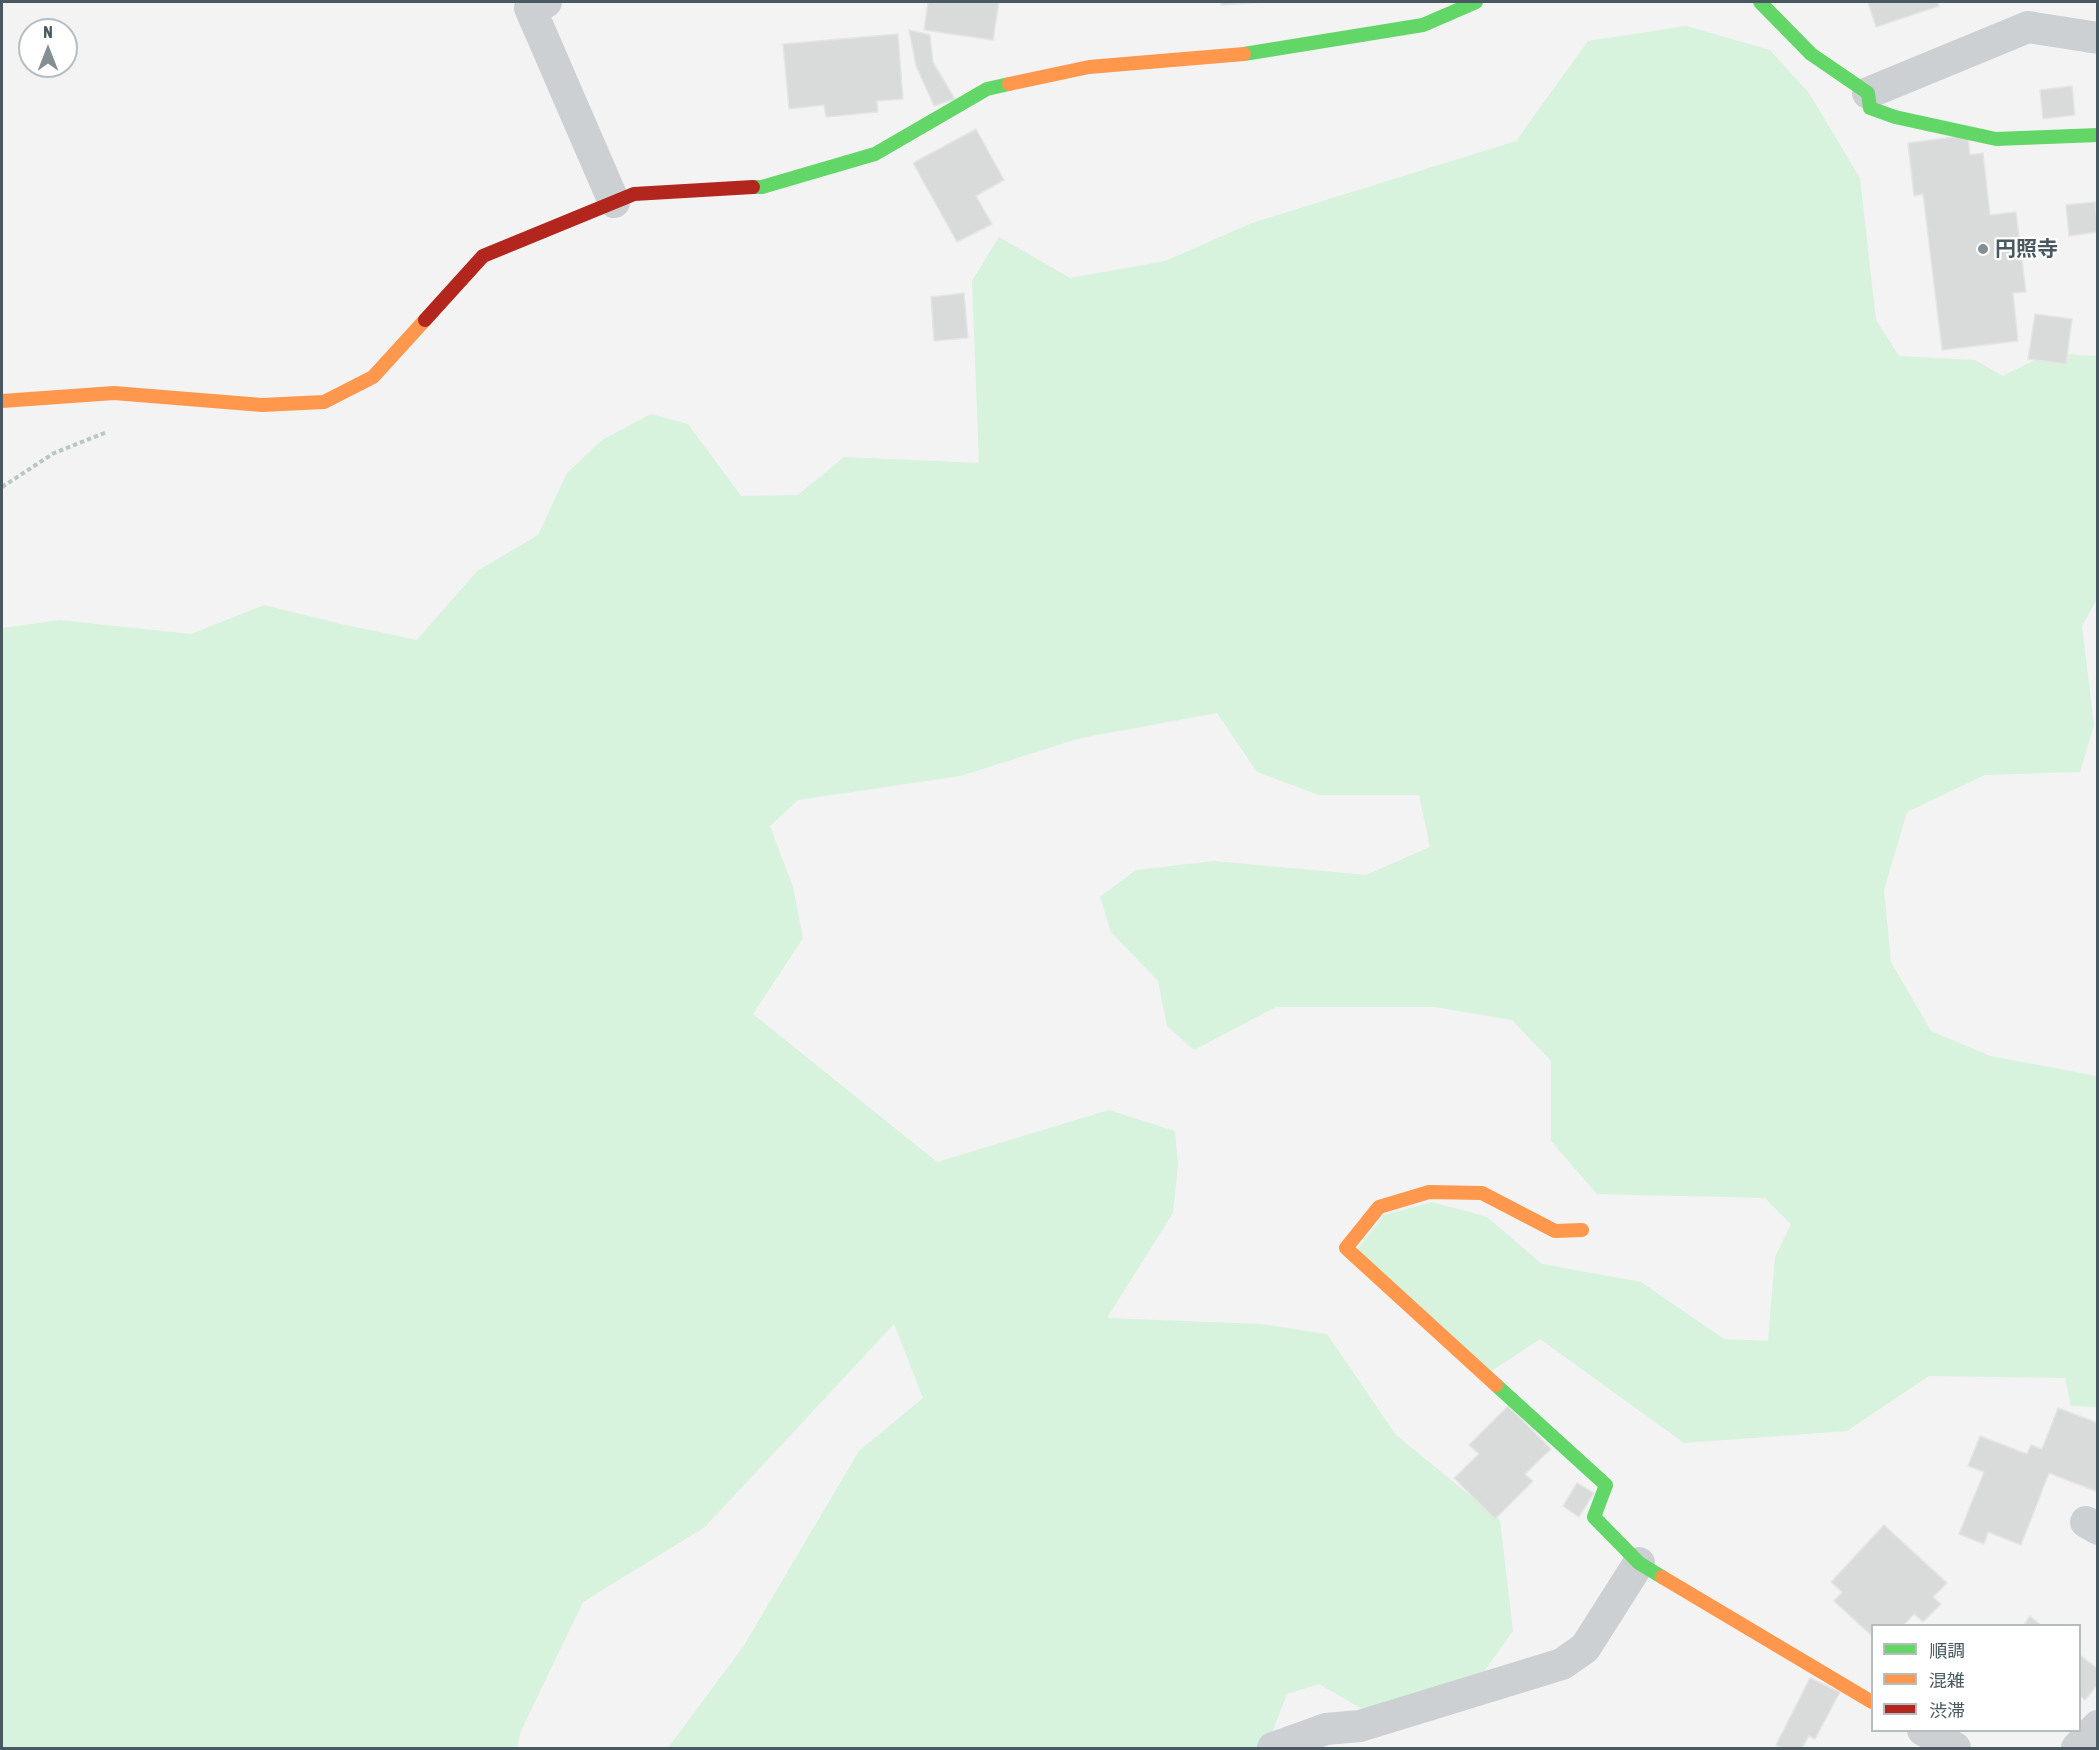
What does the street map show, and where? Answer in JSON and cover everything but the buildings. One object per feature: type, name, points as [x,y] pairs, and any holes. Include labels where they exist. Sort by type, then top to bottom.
[{"type":"street","points":[[2,401],[114,393],[262,405],[324,402],[373,377],[483,256],[634,194],[762,187],[875,154],[987,89],[1089,67],[1262,52],[1423,25],[1476,2]]},
{"type":"street","points":[[1761,2],[1811,54],[1868,93],[1870,108],[1895,117],[1996,139],[2097,135]]},
{"type":"street","points":[[531,4],[614,202]]},
{"type":"street","points":[[1868,93],[2028,27],[2097,38]]},
{"type":"street","points":[[1582,1230],[1555,1231],[1482,1193],[1429,1192],[1379,1207],[1346,1248],[1606,1485],[1594,1517],[1640,1563],[1871,1701]]},
{"type":"street","points":[[1273,1749],[1326,1729],[1360,1725],[1562,1664],[1585,1648],[1640,1563]]},
{"type":"street","points":[[2077,1749],[2097,1726]]},
{"type":"street","points":[[1925,1732],[1954,1749]]},
{"type":"path","points":[[2,487],[54,453],[116,429]]},
{"type":"green space","points":[[1686,26],[1770,50],[1809,93],[1860,178],[1876,320],[1899,356],[1975,360],[2003,376],[2049,353],[2097,356],[2097,599],[2082,626],[2094,725],[2080,772],[1985,775],[1907,812],[1884,890],[1891,962],[1931,1031],[1990,1056],[2097,1076],[2097,1407],[2071,1406],[2065,1378],[1929,1376],[1847,1431],[1684,1443],[1540,1339],[1487,1374],[1356,1251],[1384,1215],[1432,1202],[1487,1217],[1542,1264],[1641,1282],[1724,1339],[1768,1341],[1775,1257],[1791,1224],[1765,1198],[1597,1194],[1551,1141],[1551,1061],[1512,1020],[1435,1007],[1276,1007],[1194,1050],[1167,1026],[1158,981],[1111,932],[1100,897],[1136,870],[1214,861],[1366,875],[1430,847],[1419,795],[1319,795],[1257,772],[1217,713],[1081,738],[960,776],[798,800],[770,826],[793,887],[803,938],[753,1014],[937,1162],[1109,1110],[1175,1131],[1178,1165],[1173,1213],[1107,1318],[1261,1324],[1327,1334],[1396,1435],[1500,1520],[1513,1631],[1483,1673],[1364,1710],[1319,1684],[1287,1694],[1266,1748],[668,1748],[743,1647],[859,1451],[923,1398],[894,1324],[705,1527],[583,1602],[521,1731],[517,1748],[2,1748],[2,628],[60,620],[191,634],[264,605],[417,640],[477,571],[538,535],[567,473],[602,440],[651,414],[688,424],[741,496],[798,495],[844,457],[979,463],[972,281],[999,237],[1070,278],[1165,261],[1252,223],[1516,141],[1588,41]]},
{"type":"traffic: fast","points":[[1244,54],[1423,25],[1476,2]]},
{"type":"traffic: fast","points":[[1760,2],[1811,54],[1868,93],[1870,108],[1895,117],[1996,139],[2098,135]]},
{"type":"traffic: fast","points":[[753,187],[762,187],[875,154],[987,89],[1009,84]]},
{"type":"traffic: fast","points":[[1496,1385],[1606,1485],[1594,1517],[1639,1563],[1662,1577]]},
{"type":"traffic: slow","points":[[1009,84],[1089,67],[1244,54]]},
{"type":"traffic: slow","points":[[2,401],[114,393],[262,405],[324,402],[373,377],[425,320]]},
{"type":"traffic: slow","points":[[1496,1385],[1346,1248],[1379,1207],[1429,1192],[1482,1193],[1555,1231],[1582,1230]]},
{"type":"traffic: slow","points":[[1662,1577],[1871,1701]]},
{"type":"traffic: jam","points":[[425,320],[483,256],[634,194],[753,187]]},
{"type":"place","name":"円照寺","points":[[1983,249]]}]
